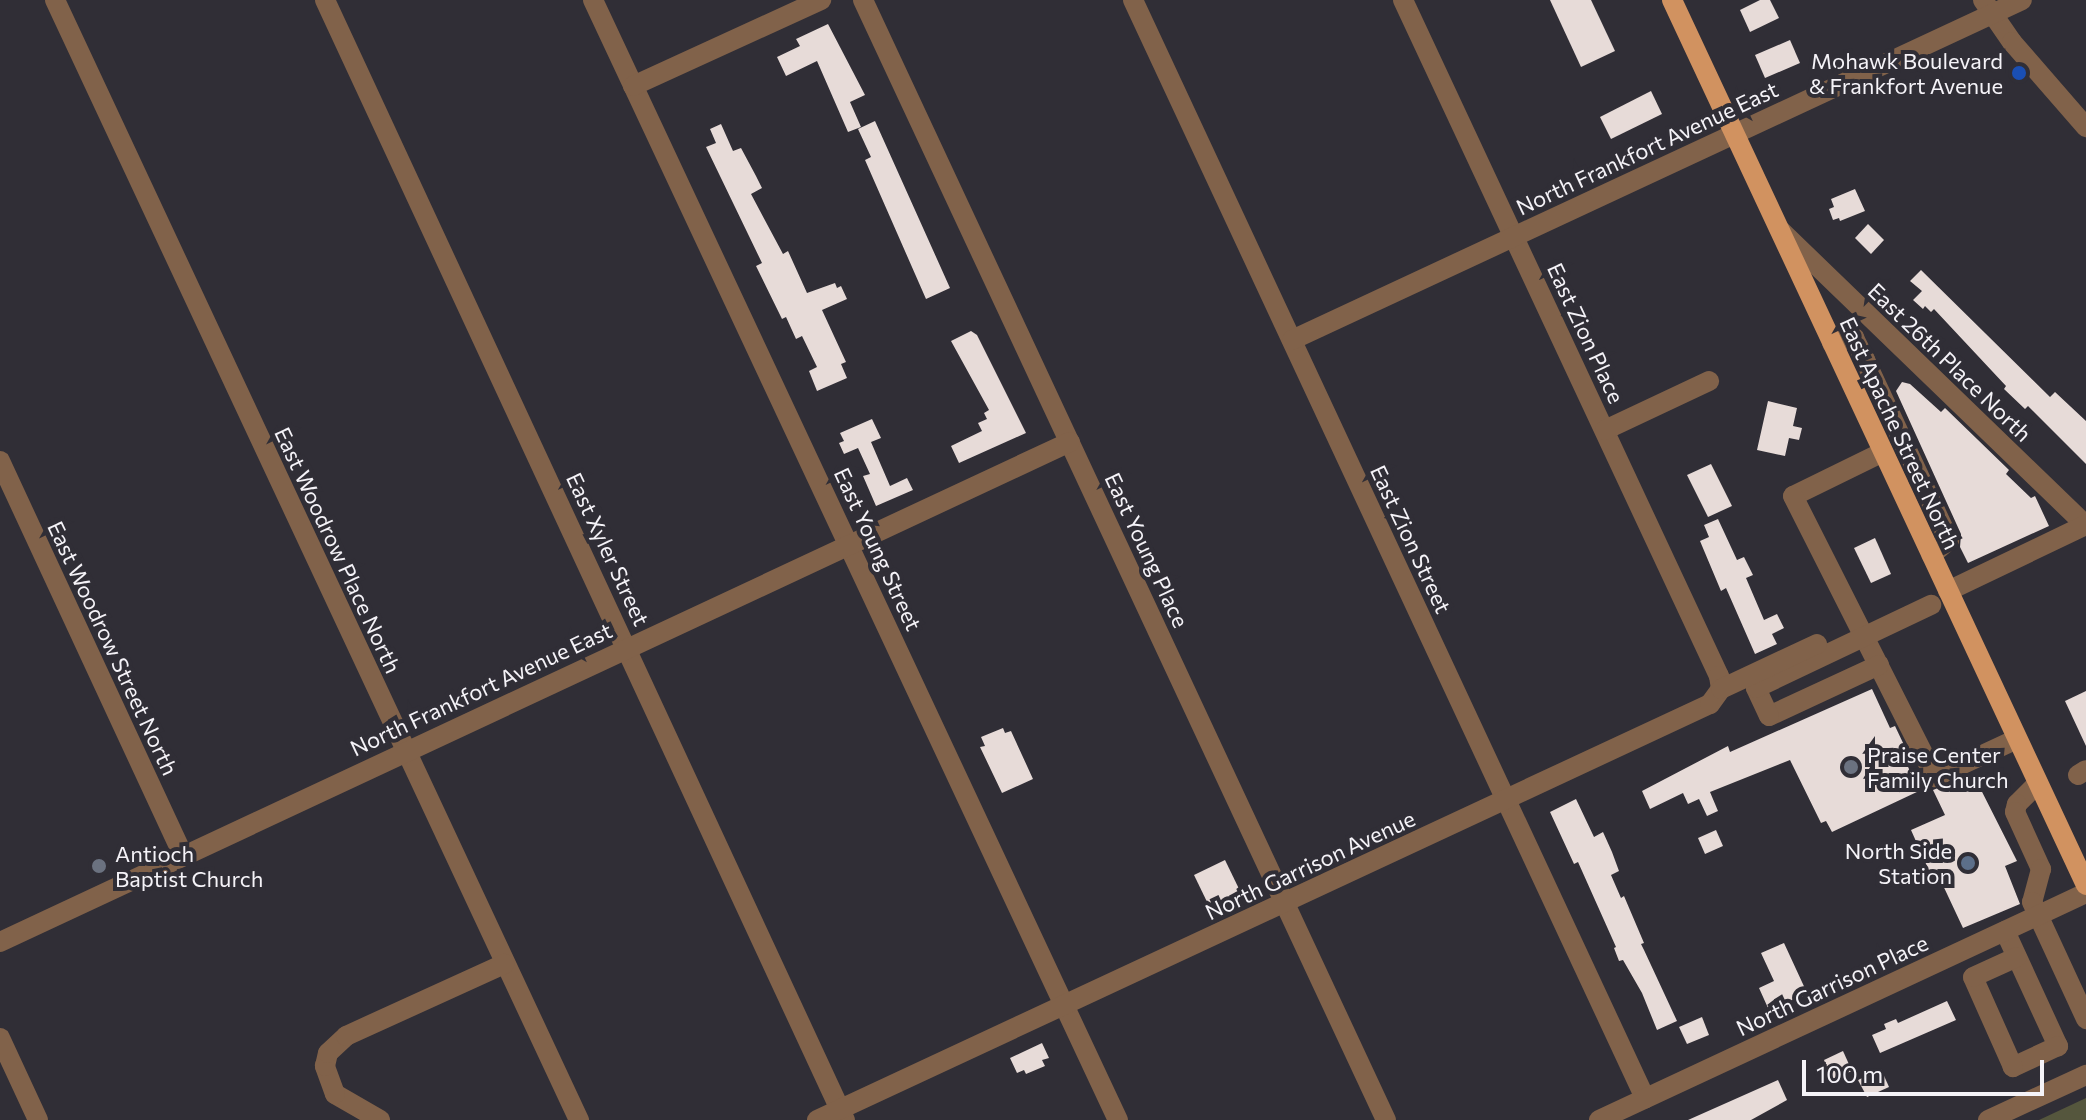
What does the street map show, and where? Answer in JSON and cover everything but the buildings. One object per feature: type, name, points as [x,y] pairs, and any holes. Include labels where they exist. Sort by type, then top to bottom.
[{"type":"main road","name":"East Apache Street North","points":[[1672,0],[2086,885]]},
{"type":"street","name":"East Woodrow Place North","points":[[55,0],[579,1120]]},
{"type":"street","name":"East Xyler Street","points":[[325,0],[843,1114]]},
{"type":"street","name":"East Young Street","points":[[593,0],[1118,1120]]},
{"type":"street","points":[[633,86],[821,0]]},
{"type":"street","name":"East Young Place","points":[[863,0],[1386,1120]]},
{"type":"street","name":"East Zion Street","points":[[1133,0],[1645,1098]]},
{"type":"street","name":"East Zion Place","points":[[1403,0],[1719,676],[1721,689]]},
{"type":"street","name":"North Frankfort Avenue East","points":[[1292,340],[1735,134],[1987,7],[2022,0]]},
{"type":"street","points":[[1987,7],[2012,42],[2086,127]]},
{"type":"street","name":"East 26th Place North","points":[[1781,231],[2086,525]]},
{"type":"street","points":[[1832,343],[1854,338],[1949,540],[1931,555]]},
{"type":"street","points":[[1605,430],[1709,381]]},
{"type":"street","name":"North Frankfort Avenue East","points":[[0,942],[1070,442]]},
{"type":"street","points":[[1883,452],[1793,496],[1935,777],[2017,739]]},
{"type":"street","name":"East Woodrow Street North","points":[[0,461],[183,856]]},
{"type":"street","points":[[1948,591],[2086,525]]},
{"type":"street","points":[[1879,665],[1769,716],[1756,688],[1931,605]]},
{"type":"street","name":"North Garrison Avenue","points":[[817,1120],[843,1114],[1065,1005],[1710,704],[1721,689],[1817,644]]},
{"type":"street","points":[[2038,783],[2017,804],[2015,812],[2041,869],[2032,902],[2086,1019]]},
{"type":"street","name":"North Garrison Place","points":[[1599,1120],[2086,893]]},
{"type":"street","points":[[2005,931],[2017,957],[2058,1046],[2013,1067],[1973,977],[2017,957]]},
{"type":"street","points":[[380,1120],[335,1094],[325,1066],[328,1053],[346,1036],[504,964]]},
{"type":"street","points":[[0,1038],[38,1120]]},
{"type":"street","points":[[1988,1120],[2086,1075]]},
{"type":"green space","points":[[2086,1098],[2086,1120],[2039,1120]]},
{"type":"place","name":"Mohawk Boulevard & Frankfort Avenue","points":[[2019,73]]},
{"type":"place","name":"Praise Center Family Church","points":[[1851,767]]},
{"type":"place","name":"North Side Station","points":[[1968,863]]},
{"type":"place","name":"Antioch Baptist Church","points":[[99,866]]}]
